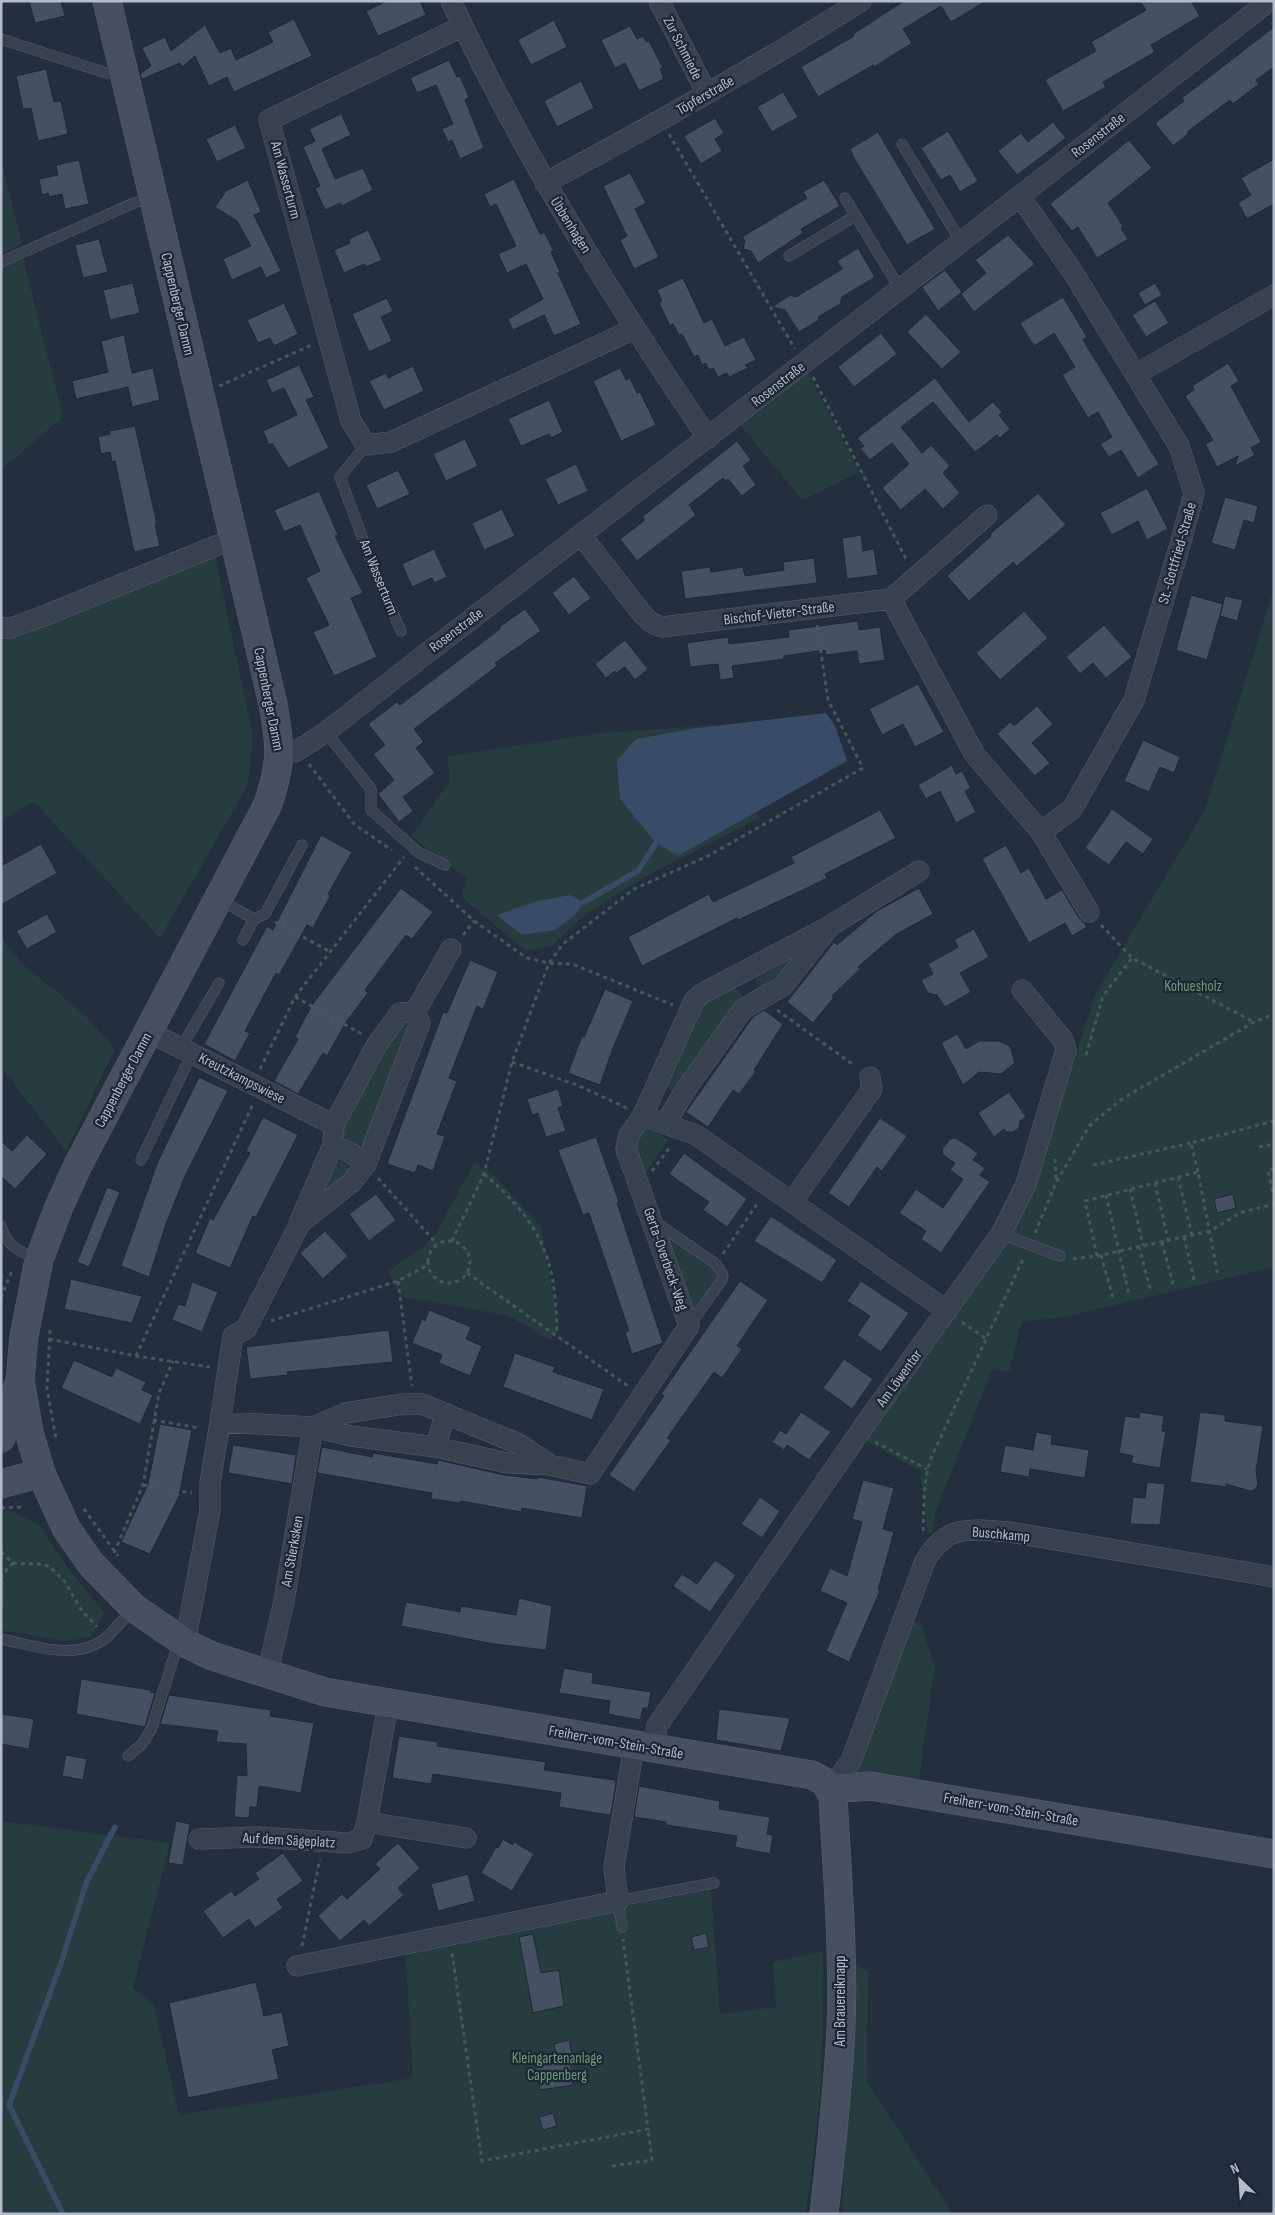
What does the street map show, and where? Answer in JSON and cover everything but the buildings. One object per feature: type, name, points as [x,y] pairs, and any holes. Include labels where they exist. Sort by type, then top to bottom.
[{"type":"main road","name":"Cappenberger Damm","points":[[41,1473],[28,1432],[20,1380],[36,1337],[30,1256],[58,1209],[78,1165],[219,900],[268,804],[277,775],[288,752],[273,704],[107,1]]},
{"type":"main road","points":[[1,1438],[20,1380]]},
{"type":"main road","points":[[1,1484],[41,1473]]},
{"type":"main road","name":"Freiherr-vom-Stein-Straße","points":[[41,1473],[56,1508],[76,1545],[91,1564],[134,1608],[182,1641],[212,1656],[268,1675],[325,1692],[388,1704],[812,1775],[825,1782],[830,1789],[870,1786],[1274,1854]]},
{"type":"main road","name":"Am Brauereiknapp","points":[[824,2214],[838,2089],[841,2026],[834,1807],[830,1789]]},
{"type":"street","name":"Übbenhagen","points":[[451,1],[545,183],[589,252],[634,329],[708,438]]},
{"type":"street","name":"Zur Schmiede","points":[[659,1],[707,94]]},
{"type":"street","name":"Töpferstraße","points":[[545,183],[661,121],[861,1]]},
{"type":"street","name":"Rosenstraße","points":[[288,752],[326,732],[961,242],[1269,1]]},
{"type":"street","name":"Am Wasserturm","points":[[366,445],[351,421],[269,120],[463,26]]},
{"type":"street","name":"St.-Gottfried-Straße","points":[[1020,196],[1074,274],[1179,446],[1194,493],[1182,541],[1134,700],[1072,809],[1041,832]]},
{"type":"street","points":[[1136,374],[1274,295]]},
{"type":"street","points":[[366,445],[391,442],[634,329]]},
{"type":"street","points":[[987,514],[916,579],[891,599],[975,755],[1041,832],[1089,912]]},
{"type":"street","name":"Bischof-Vieter-Straße","points":[[581,535],[643,615],[652,624],[662,627],[891,599]]},
{"type":"street","points":[[1,628],[11,628],[218,545],[235,541]]},
{"type":"street","name":"Gerta-Overbeck-Weg","points":[[550,1466],[590,1474],[689,1326],[626,1148],[626,1142],[628,1135],[642,1115],[694,1000],[738,974],[830,926],[919,871]]},
{"type":"street","name":"Gerta-Overbeck-Weg","points":[[674,1127],[686,1089],[743,1009],[783,986],[830,926]]},
{"type":"street","points":[[415,1012],[451,949]]},
{"type":"street","points":[[738,974],[762,999]]},
{"type":"street","name":"Am Löwentor","points":[[618,1901],[614,1867],[644,1747],[859,1433],[1001,1234],[1026,1184],[1066,1050],[1063,1040],[1022,990]]},
{"type":"street","points":[[182,1641],[206,1535],[219,1426],[233,1336],[246,1329],[300,1223],[333,1146],[334,1125],[377,1044],[400,1013],[415,1012]]},
{"type":"street","points":[[300,1223],[352,1182],[366,1164],[420,1024],[415,1012]]},
{"type":"street","name":"Kreutzkampswiese","points":[[149,1032],[334,1125]]},
{"type":"street","points":[[792,1202],[872,1089],[870,1077]]},
{"type":"street","points":[[642,1115],[696,1135],[947,1311]]},
{"type":"street","points":[[333,1146],[351,1153],[366,1164]]},
{"type":"street","points":[[313,1427],[345,1413],[422,1404],[519,1444],[550,1466]]},
{"type":"street","points":[[436,1447],[445,1414]]},
{"type":"street","points":[[219,1426],[313,1427],[351,1436],[436,1447],[508,1463],[550,1466]]},
{"type":"street","name":"Am Stierksken","points":[[268,1675],[284,1601],[313,1427]]},
{"type":"street","name":"Buschkamp","points":[[934,1546],[957,1532],[973,1529],[1009,1532],[1274,1576]]},
{"type":"street","points":[[830,1789],[851,1761],[925,1562],[934,1546]]},
{"type":"street","name":"Auf dem Sägeplatz","points":[[198,1839],[258,1837],[348,1843],[362,1839],[367,1822],[388,1704]]},
{"type":"street","points":[[367,1822],[466,1838]]},
{"type":"street","points":[[297,1966],[618,1901]]},
{"type":"lane","points":[[1,39],[106,73],[124,71]]},
{"type":"lane","points":[[902,144],[961,242]]},
{"type":"lane","points":[[1,262],[136,202],[153,197]]},
{"type":"lane","points":[[845,198],[900,289]]},
{"type":"lane","points":[[789,256],[855,216]]},
{"type":"lane","name":"Am Wasserturm","points":[[366,445],[340,477],[375,572],[401,632]]},
{"type":"lane","points":[[326,732],[371,789],[371,810],[418,852],[445,865]]},
{"type":"lane","points":[[242,940],[254,919],[265,914],[302,845]]},
{"type":"lane","points":[[219,900],[254,919]]},
{"type":"lane","points":[[140,1160],[186,1050],[219,983]]},
{"type":"lane","points":[[652,1220],[716,1264],[723,1275],[722,1280],[689,1326]]},
{"type":"lane","points":[[1,1226],[4,1238],[30,1256]]},
{"type":"lane","points":[[1001,1234],[1060,1256]]},
{"type":"lane","points":[[1,1639],[67,1651],[88,1647],[106,1637],[134,1608]]},
{"type":"lane","points":[[128,1756],[142,1744],[151,1730],[171,1662],[182,1641]]},
{"type":"lane","points":[[622,1927],[618,1901],[714,1883]]},
{"type":"path","points":[[661,121],[804,363],[916,579]]},
{"type":"path","points":[[200,395],[328,338]]},
{"type":"path","points":[[452,1240],[484,1174],[512,1062],[549,963],[563,944],[634,889],[708,856],[863,768],[828,700],[815,608]]},
{"type":"path","points":[[288,752],[317,773],[355,826],[404,857],[474,921],[527,958],[549,963],[572,964],[688,1011]]},
{"type":"path","points":[[136,1356],[254,1105],[253,1083],[296,997],[329,951],[404,857]]},
{"type":"path","points":[[1089,912],[1132,958],[1254,1022]]},
{"type":"path","points":[[265,914],[272,921],[329,951]]},
{"type":"path","points":[[1084,1060],[1103,996],[1132,958]]},
{"type":"path","points":[[296,997],[377,1044]]},
{"type":"path","points":[[762,999],[870,1077]]},
{"type":"path","points":[[934,1546],[923,1532],[927,1469],[1030,1245],[1056,1183],[1089,1126],[1122,1099],[1254,1022],[1274,1014]]},
{"type":"path","points":[[512,1062],[577,1085],[642,1115]]},
{"type":"path","points":[[1092,1165],[1191,1143],[1274,1121]]},
{"type":"path","points":[[640,1187],[674,1127]]},
{"type":"path","points":[[1191,1143],[1218,1276]]},
{"type":"path","points":[[1259,1147],[1274,1144]]},
{"type":"path","points":[[1056,1183],[1054,1161],[1057,1152]]},
{"type":"path","points":[[366,1164],[437,1244]]},
{"type":"path","points":[[1274,1169],[1268,1170],[1274,1197]]},
{"type":"path","points":[[1113,1298],[1099,1256],[1085,1201],[1198,1172]]},
{"type":"path","points":[[484,1174],[523,1212],[540,1237],[550,1261],[555,1291],[556,1334]]},
{"type":"path","points":[[1178,1177],[1192,1235]]},
{"type":"path","points":[[1155,1183],[1168,1240]]},
{"type":"path","points":[[716,1264],[769,1186]]},
{"type":"path","points":[[1130,1189],[1150,1289]]},
{"type":"path","points":[[1106,1196],[1129,1295]]},
{"type":"path","points":[[1060,1256],[1077,1260],[1210,1232],[1240,1213],[1274,1204]]},
{"type":"path","points":[[1184,1236],[1194,1280]]},
{"type":"path","points":[[452,1240],[459,1243],[469,1254],[470,1267],[461,1279],[454,1282],[445,1282],[438,1280],[432,1273],[428,1265],[428,1257],[437,1244],[452,1240]]},
{"type":"path","points":[[1162,1242],[1173,1284]]},
{"type":"path","points":[[1,1298],[30,1256]]},
{"type":"path","points":[[246,1329],[398,1282],[428,1265]]},
{"type":"path","points":[[467,1273],[620,1381]]},
{"type":"path","points":[[398,1282],[414,1404]]},
{"type":"path","points":[[947,1311],[986,1339]]},
{"type":"path","points":[[36,1337],[51,1322]]},
{"type":"path","points":[[36,1337],[136,1356],[228,1370]]},
{"type":"path","points":[[36,1337],[58,1445]]},
{"type":"path","points":[[114,1552],[142,1485],[159,1393],[173,1361]]},
{"type":"path","points":[[153,1420],[219,1426]]},
{"type":"path","points":[[859,1433],[927,1469]]},
{"type":"path","points":[[142,1485],[210,1495]]},
{"type":"path","points":[[81,1504],[120,1559]]},
{"type":"path","points":[[1,1508],[20,1507]]},
{"type":"path","points":[[1,1552],[13,1563],[49,1566],[58,1573],[82,1611],[106,1637]]},
{"type":"path","points":[[1,1608],[2,1575],[13,1563]]},
{"type":"path","points":[[297,1966],[324,1841]]},
{"type":"path","points":[[612,2166],[652,2160],[622,1927]]},
{"type":"path","points":[[449,1935],[482,2161],[648,2129]]},
{"type":"green space","points":[[1,160],[22,244],[1,254]]},
{"type":"green space","points":[[23,258],[63,417],[1,470],[1,268]]},
{"type":"green space","points":[[808,373],[859,472],[802,500],[741,426]]},
{"type":"green space","points":[[215,556],[253,736],[248,785],[160,938],[34,802],[1,820],[1,640],[16,638]]},
{"type":"green space","name":"Kohuesholz","points":[[1274,588],[1274,1267],[1069,1316],[1022,1322],[1009,1372],[992,1369],[936,1511],[933,1531],[928,1535],[920,1471],[864,1440],[1036,1177],[1095,995],[1205,810]]},
{"type":"green space","points":[[728,724],[697,728],[678,856],[756,812],[759,818],[643,878],[586,914],[551,946],[525,951],[462,897],[466,878],[411,836],[450,781],[447,756],[602,733]]},
{"type":"green space","points":[[1,936],[21,963],[83,1013],[115,1049],[66,1151],[1,1067]]},
{"type":"green space","points":[[793,955],[794,957],[775,986],[762,988],[756,982],[756,974]]},
{"type":"green space","points":[[729,988],[739,991],[743,1001],[676,1092],[672,1092],[666,1085],[700,1003]]},
{"type":"green space","points":[[403,1023],[409,1026],[365,1142],[359,1145],[347,1143],[342,1138],[342,1124],[384,1046]]},
{"type":"green space","points":[[644,1127],[650,1128],[668,1140],[645,1174],[631,1140]]},
{"type":"green space","points":[[337,1160],[346,1162],[350,1171],[322,1202],[314,1197]]},
{"type":"green space","points":[[474,1163],[493,1174],[541,1227],[559,1329],[550,1340],[509,1316],[401,1296],[388,1272],[428,1243],[438,1230]]},
{"type":"green space","points":[[667,1239],[670,1239],[715,1270],[717,1278],[698,1307],[690,1309]]},
{"type":"green space","points":[[10,1510],[37,1523],[71,1572],[105,1613],[90,1637],[65,1641],[1,1630],[1,1512]]},
{"type":"green space","points":[[920,1621],[935,1667],[918,1784],[852,1776],[908,1623]]},
{"type":"green space","name":"Kleingartenanlage Cappenberg","points":[[1,1821],[170,1843],[133,1988],[154,2005],[179,2115],[413,2078],[405,1947],[711,1890],[720,2014],[776,2007],[773,1962],[823,1951],[822,2050],[818,2116],[805,2214],[1,2214]]},
{"type":"green space","points":[[854,1963],[868,1971],[867,2082],[953,2214],[842,2214]]},
{"type":"water","points":[[826,713],[835,726],[847,761],[678,856],[656,843],[620,799],[617,761],[636,739],[697,728]]},
{"type":"water","points":[[570,895],[584,902],[575,915],[555,930],[522,935],[497,915],[537,901]]},
{"type":"waterway","points":[[584,902],[638,871],[656,843]]},
{"type":"waterway","points":[[63,2214],[9,2105],[61,1963],[87,1881],[115,1827]]}]
